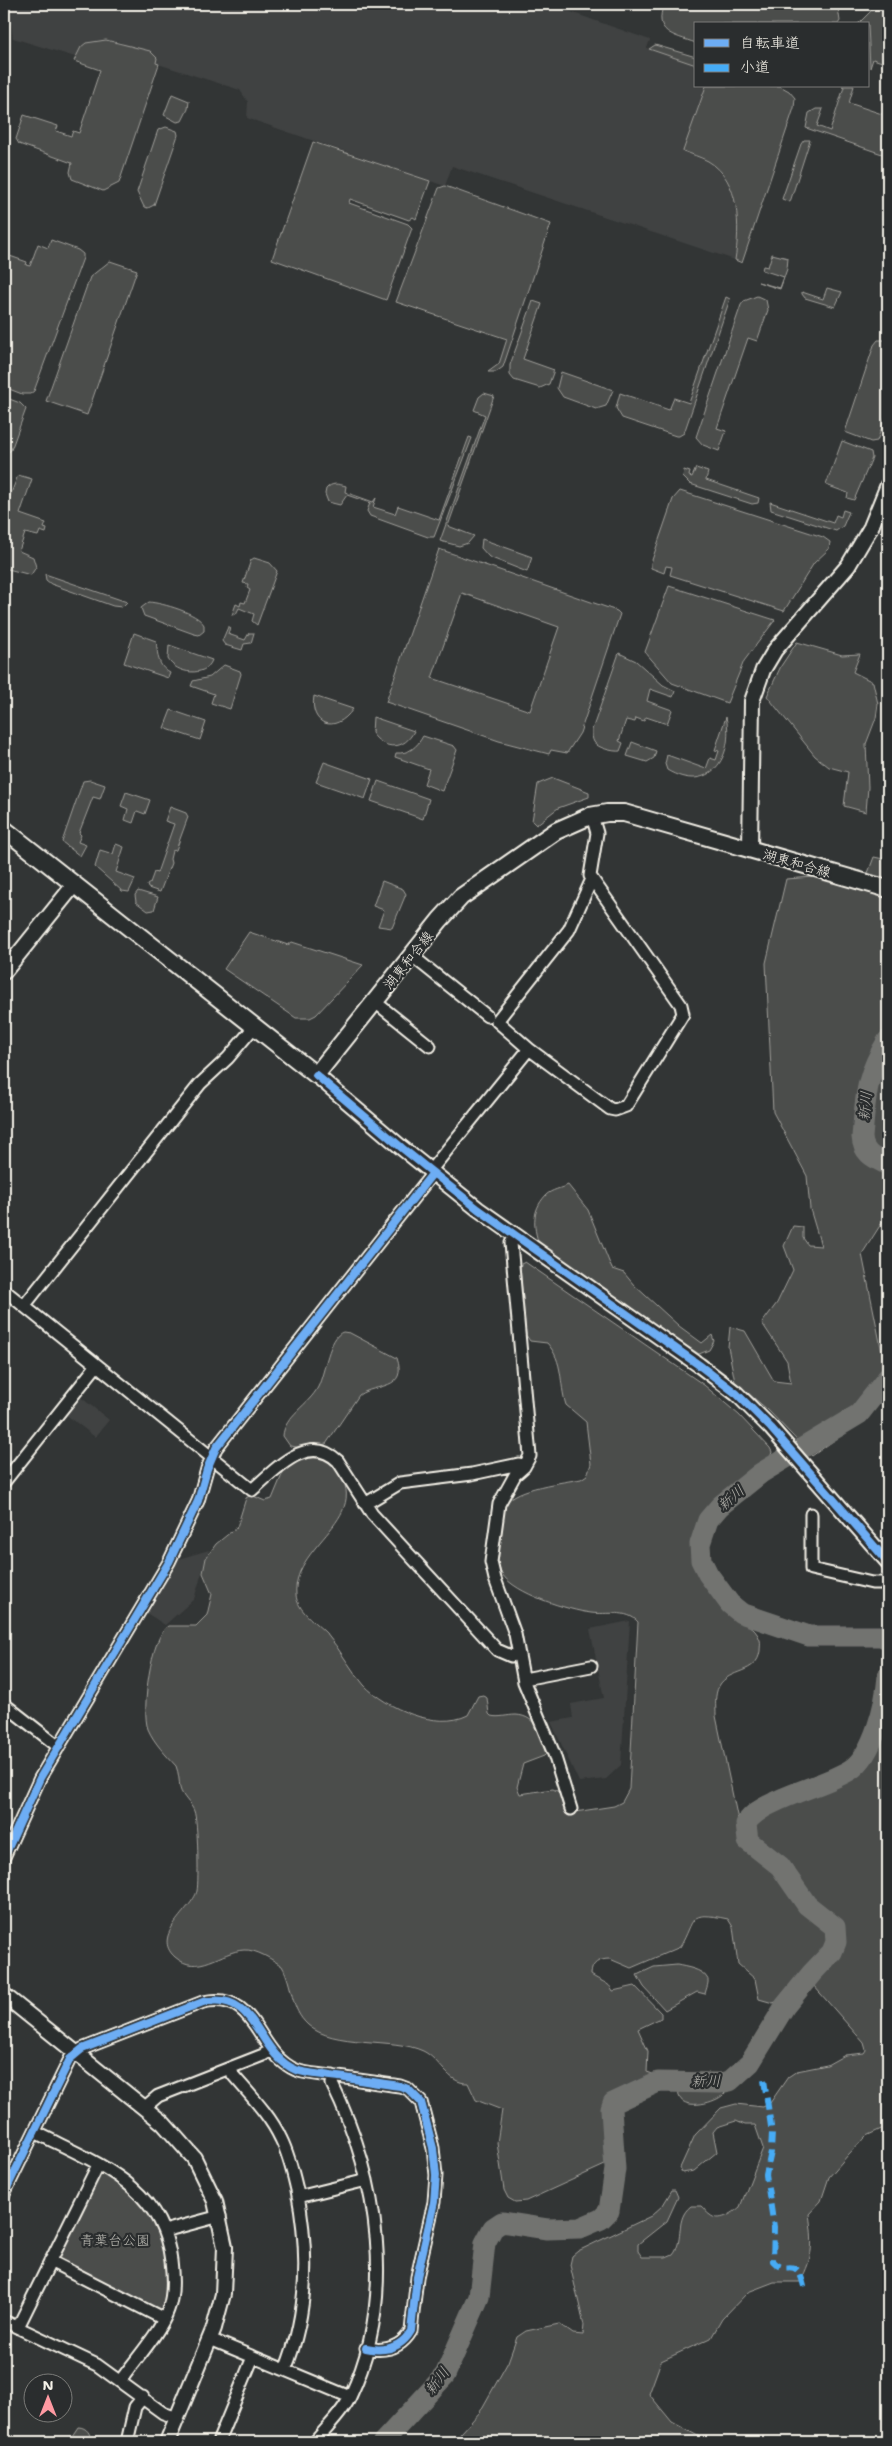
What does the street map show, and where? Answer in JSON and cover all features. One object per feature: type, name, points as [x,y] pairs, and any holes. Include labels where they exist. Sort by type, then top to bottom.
[{"type":"main road","name":"湖東和合線","points":[[316,1075],[411,955],[461,898],[542,840],[571,824],[592,816],[607,812],[624,813],[888,889]]},
{"type":"main road","points":[[4,829],[316,1075]]},
{"type":"street","points":[[750,850],[752,701],[763,670],[775,650],[848,566],[872,527],[888,485]]},
{"type":"street","points":[[592,816],[597,833],[590,872],[592,879],[681,1005],[683,1014],[626,1106],[622,1109],[610,1109],[528,1049],[497,1021],[569,930],[592,879]]},
{"type":"street","points":[[4,972],[74,885]]},
{"type":"street","points":[[411,955],[487,1016]]},
{"type":"street","points":[[374,1001],[430,1046]]},
{"type":"street","points":[[24,1306],[200,1084],[228,1058],[254,1027]]},
{"type":"street","points":[[4,1857],[34,1789],[169,1562],[198,1501],[211,1457],[223,1439],[528,1049]]},
{"type":"street","points":[[316,1075],[432,1172],[516,1236],[712,1374],[749,1405],[782,1440],[888,1562]]},
{"type":"street","points":[[516,1236],[511,1243],[530,1456],[515,1475],[500,1504],[491,1553],[492,1571],[511,1618],[524,1679],[554,1754],[571,1809]]},
{"type":"street","points":[[4,1290],[252,1490],[293,1456],[304,1452],[324,1451],[338,1461],[372,1514],[497,1650],[511,1656],[520,1654]]},
{"type":"street","points":[[4,1482],[97,1365]]},
{"type":"street","points":[[365,1504],[400,1483],[472,1474],[519,1464],[522,1468]]},
{"type":"street","points":[[808,1521],[811,1569],[872,1583],[888,1583]]},
{"type":"street","points":[[524,1679],[591,1666]]},
{"type":"street","points":[[4,1704],[59,1747]]},
{"type":"street","points":[[4,1995],[172,2131],[194,2158],[211,2190],[220,2216],[225,2247],[225,2282],[220,2311],[167,2442]]},
{"type":"street","points":[[4,2194],[70,2059],[77,2053],[105,2040],[213,2000],[233,2003],[242,2009],[279,2059],[296,2070],[400,2086],[416,2094],[424,2110],[435,2162],[434,2202],[417,2277],[411,2331],[407,2338],[393,2348],[385,2350],[366,2348]]},
{"type":"street","points":[[144,2108],[158,2096],[271,2050]]},
{"type":"street","points":[[230,2068],[233,2075],[274,2125],[282,2140],[288,2155],[298,2197],[305,2238],[305,2279],[300,2319],[285,2370]]},
{"type":"street","points":[[315,2442],[350,2397],[366,2348],[375,2302],[377,2262],[375,2222],[366,2180],[352,2128],[332,2084],[333,2076]]},
{"type":"street","points":[[35,2132],[129,2182],[152,2207],[164,2230],[170,2253],[171,2301],[164,2319],[121,2380]]},
{"type":"street","points":[[18,2327],[98,2164]]},
{"type":"street","points":[[298,2197],[366,2180]]},
{"type":"street","points":[[164,2230],[220,2216]]},
{"type":"street","points":[[50,2261],[164,2319]]},
{"type":"street","points":[[4,2321],[98,2365],[121,2380],[163,2413],[177,2418]]},
{"type":"street","points":[[210,2339],[350,2397]]},
{"type":"street","points":[[218,2442],[253,2357]]},
{"type":"street","points":[[126,2442],[136,2407],[143,2397]]},
{"type":"shaded area","points":[[4,4],[548,4],[650,40],[647,48],[694,64],[694,88],[705,88],[683,151],[709,162],[723,175],[731,189],[738,222],[735,260],[452,166],[445,186],[247,118],[248,102],[240,90],[155,63],[120,42],[106,40],[86,43],[75,57],[13,38],[11,23],[4,14]]},
{"type":"shaded area","points":[[78,1395],[109,1420],[95,1437],[64,1413]]},
{"type":"shaded area","points":[[209,1550],[194,1599],[165,1625],[145,1612],[175,1560]]},
{"type":"shaded area","points":[[630,1621],[621,1765],[606,1779],[579,1782],[551,1722],[573,1718],[571,1704],[604,1698],[590,1629]]},
{"type":"green space","points":[[664,4],[834,4],[838,8],[840,21],[694,22],[694,42],[667,31],[663,27],[661,14]]},
{"type":"green space","points":[[878,4],[888,4],[888,64],[873,59],[870,68],[870,22],[860,22]]},
{"type":"green space","points":[[106,40],[150,51],[157,58],[156,63],[159,64],[119,183],[103,191],[72,179],[70,172],[72,163],[19,144],[16,139],[24,115],[58,126],[56,131],[71,136],[73,131],[79,133],[100,70],[74,61],[81,47],[86,43]]},
{"type":"green space","points":[[655,45],[694,56],[694,64],[649,49]]},
{"type":"green space","points":[[705,88],[784,88],[795,98],[794,108],[742,263],[735,260],[738,234],[736,206],[727,180],[719,169],[708,161],[683,151]]},
{"type":"green space","points":[[844,88],[853,88],[849,103],[888,116],[888,156],[806,128],[809,113],[816,109],[823,109],[817,126],[830,131]]},
{"type":"green space","points":[[172,94],[189,101],[188,109],[182,121],[177,122],[164,115]]},
{"type":"green space","points":[[166,127],[177,131],[178,135],[154,205],[148,208],[144,207],[137,192],[158,130]]},
{"type":"green space","points":[[804,140],[810,140],[790,202],[782,199]]},
{"type":"green space","points":[[313,142],[430,181],[416,219],[413,217],[409,220],[350,199],[349,203],[408,224],[412,228],[386,300],[272,259]]},
{"type":"green space","points":[[445,186],[551,224],[503,367],[496,372],[488,372],[499,364],[507,339],[396,302],[439,188]]},
{"type":"green space","points":[[51,240],[78,250],[83,254],[83,258],[34,391],[30,394],[22,394],[4,387],[4,254],[27,262],[26,265],[30,266],[38,244],[48,248]]},
{"type":"green space","points":[[772,254],[788,258],[787,269],[780,289],[758,282],[780,288],[784,277],[762,270],[763,266],[768,267]]},
{"type":"green space","points":[[110,261],[137,270],[87,415],[46,401],[90,277]]},
{"type":"green space","points":[[827,288],[842,292],[835,307],[805,298],[802,294],[802,292],[823,299]]},
{"type":"green space","points":[[757,296],[766,300],[768,310],[757,341],[748,338],[717,428],[726,431],[719,451],[703,445],[696,437],[741,305],[744,301]]},
{"type":"green space","points":[[726,297],[730,299],[684,433],[676,436],[622,418],[616,408],[620,393],[669,410],[674,398],[689,403]]},
{"type":"green space","points":[[533,301],[542,304],[523,359],[554,370],[549,384],[540,388],[514,380],[510,375],[510,365]]},
{"type":"green space","points":[[878,340],[888,340],[888,410],[877,441],[871,442],[845,432],[874,345]]},
{"type":"green space","points":[[561,372],[613,390],[606,406],[596,409],[563,397],[557,388]]},
{"type":"green space","points":[[484,393],[494,396],[448,526],[474,536],[468,543],[459,546],[440,541],[485,415],[474,410],[479,397]]},
{"type":"green space","points":[[4,397],[20,403],[26,409],[11,450],[4,456],[4,424],[7,416]]},
{"type":"green space","points":[[469,437],[472,438],[434,537],[428,537],[370,516],[367,511],[370,503],[347,495],[340,505],[328,502],[325,494],[326,489],[335,484],[346,486],[345,492],[373,502],[376,498],[373,507],[395,514],[398,506],[439,520]]},
{"type":"green space","points":[[842,441],[871,452],[872,458],[854,500],[847,498],[848,493],[826,485]]},
{"type":"green space","points":[[696,468],[708,472],[706,480],[759,498],[758,503],[752,504],[690,484],[683,477],[684,470],[690,472],[689,476],[692,477]]},
{"type":"green space","points":[[18,475],[32,479],[20,514],[46,523],[44,528],[47,529],[46,533],[40,531],[38,536],[25,533],[19,551],[33,557],[36,567],[31,575],[4,568],[4,512]]},
{"type":"green space","points":[[680,491],[823,537],[830,542],[829,549],[814,563],[784,611],[670,575],[672,567],[666,566],[664,573],[651,568],[651,563],[673,499]]},
{"type":"green space","points":[[770,502],[833,523],[836,515],[841,517],[843,510],[849,512],[843,526],[836,531],[771,510]]},
{"type":"green space","points":[[482,539],[532,557],[527,572],[489,557],[481,548]]},
{"type":"green space","points":[[439,549],[617,611],[620,614],[580,733],[567,753],[551,750],[549,754],[499,741],[386,702]],"holes":[[[462,593],[559,627],[530,711],[432,678]]]},
{"type":"green space","points":[[254,558],[270,563],[277,571],[257,625],[252,621],[254,614],[239,608],[236,614],[232,615],[236,604],[240,606],[241,602],[245,603],[250,590],[247,588],[248,584],[243,583],[251,560]]},
{"type":"green space","points":[[45,574],[127,602],[122,607],[113,606],[51,584],[46,580]]},
{"type":"green space","points":[[669,586],[775,620],[744,661],[727,703],[672,683],[645,652]]},
{"type":"green space","points":[[149,602],[162,604],[195,616],[204,625],[204,631],[199,635],[194,634],[144,616],[141,608]]},
{"type":"green space","points":[[228,627],[230,627],[228,634],[245,640],[249,633],[254,633],[251,643],[244,644],[242,650],[225,645],[222,641]]},
{"type":"green space","points":[[134,633],[156,641],[160,663],[170,673],[168,678],[124,663]]},
{"type":"green space","points":[[797,642],[842,655],[860,654],[853,672],[873,682],[878,704],[876,718],[866,744],[868,787],[866,812],[844,806],[848,772],[829,767],[815,756],[767,696],[781,666]]},
{"type":"green space","points":[[169,645],[212,660],[204,670],[198,672],[184,671],[177,668],[168,659]]},
{"type":"green space","points":[[619,653],[636,661],[663,685],[675,691],[673,697],[650,689],[647,701],[672,710],[667,724],[646,717],[644,721],[636,718],[635,722],[626,720],[619,741],[623,743],[620,751],[617,751],[598,746],[593,739],[592,730]]},
{"type":"green space","points":[[224,665],[240,671],[241,674],[230,709],[211,703],[214,694],[191,686],[193,681],[210,677]]},
{"type":"green space","points":[[314,696],[353,709],[339,722],[325,723],[319,720],[315,714]]},
{"type":"green space","points":[[171,710],[206,722],[200,740],[164,728]]},
{"type":"green space","points":[[373,717],[414,731],[400,745],[394,746],[382,743],[372,733]]},
{"type":"green space","points":[[726,717],[728,732],[726,746],[716,768],[706,775],[695,778],[682,777],[667,770],[665,764],[667,755],[706,769],[710,758],[716,760],[719,751],[715,750]]},
{"type":"green space","points":[[423,736],[454,746],[457,750],[442,791],[424,784],[429,769],[395,757],[396,753],[412,749]]},
{"type":"green space","points":[[632,742],[656,751],[654,758],[647,762],[627,756]]},
{"type":"green space","points":[[324,762],[372,779],[365,799],[316,782]]},
{"type":"green space","points":[[553,778],[589,792],[589,797],[558,808],[536,825],[532,821],[538,784]]},
{"type":"green space","points":[[90,780],[105,785],[100,799],[93,797],[79,833],[81,835],[78,842],[86,845],[80,856],[62,842],[83,781]]},
{"type":"green space","points":[[378,781],[429,799],[423,819],[371,801]]},
{"type":"green space","points":[[126,792],[150,800],[145,814],[137,811],[133,823],[125,820],[128,809],[121,806]]},
{"type":"green space","points":[[170,807],[186,813],[188,817],[176,850],[172,851],[171,863],[160,892],[148,888],[147,885],[150,883],[154,872],[157,873],[174,824],[165,821]]},
{"type":"green space","points":[[116,844],[124,847],[116,872],[135,879],[129,892],[122,891],[95,867],[100,850],[113,854]]},
{"type":"green space","points":[[874,857],[888,860],[888,1213],[862,1254],[885,1367],[857,1424],[812,1456],[768,1410],[735,1382],[728,1347],[730,1327],[745,1331],[774,1381],[791,1383],[787,1361],[762,1323],[777,1303],[793,1270],[784,1246],[793,1226],[803,1227],[803,1238],[808,1245],[821,1246],[810,1209],[807,1176],[773,1112],[766,963],[786,879],[868,873]]},
{"type":"green space","points":[[382,881],[403,889],[406,894],[392,928],[378,926],[384,910],[373,906]]},
{"type":"green space","points":[[138,891],[158,897],[154,910],[148,911],[136,902],[135,895]]},
{"type":"green space","points":[[249,932],[288,945],[292,942],[363,965],[316,1015],[310,1018],[296,1018],[224,969]]},
{"type":"green space","points":[[568,1185],[588,1210],[612,1269],[624,1273],[634,1285],[679,1326],[702,1343],[712,1335],[714,1341],[709,1350],[699,1354],[540,1248],[535,1227],[537,1208],[548,1193]]},
{"type":"green space","points":[[525,1262],[704,1385],[739,1415],[772,1452],[764,1463],[711,1504],[705,1511],[695,1533],[694,1555],[697,1567],[708,1589],[724,1608],[755,1631],[760,1641],[758,1659],[748,1668],[724,1680],[717,1689],[716,1697],[716,1716],[742,1839],[748,1847],[781,1873],[804,1908],[831,1930],[832,1941],[826,1953],[786,1998],[773,2003],[759,1999],[755,1979],[738,1964],[733,1927],[728,1919],[699,1917],[691,1924],[680,1947],[631,1968],[610,1959],[596,1962],[592,1967],[591,1975],[606,1984],[613,1991],[635,1986],[661,2013],[661,2018],[638,2029],[648,2051],[647,2072],[654,2076],[650,2081],[610,2100],[607,2107],[610,2156],[607,2164],[526,2201],[515,2202],[508,2198],[504,2190],[497,2143],[502,2110],[476,2100],[468,2083],[455,2080],[423,2051],[396,2044],[347,2040],[319,2032],[308,2025],[298,2012],[282,1966],[264,1955],[249,1950],[235,1951],[201,1964],[192,1964],[175,1957],[169,1949],[167,1940],[170,1931],[197,1891],[196,1826],[194,1811],[180,1788],[176,1766],[157,1744],[148,1729],[146,1707],[152,1658],[162,1633],[168,1626],[196,1626],[207,1615],[212,1594],[203,1573],[206,1558],[216,1544],[237,1527],[246,1498],[251,1495],[265,1501],[272,1499],[284,1470],[294,1459],[323,1455],[341,1476],[346,1494],[343,1511],[308,1558],[298,1576],[297,1601],[303,1611],[331,1639],[364,1685],[385,1702],[398,1709],[427,1719],[456,1719],[468,1715],[478,1696],[483,1695],[487,1698],[489,1714],[491,1716],[523,1716],[534,1723],[548,1752],[544,1756],[523,1764],[517,1787],[520,1794],[553,1789],[559,1792],[575,1812],[614,1806],[622,1802],[629,1789],[638,1622],[628,1615],[591,1613],[543,1600],[518,1588],[502,1574],[499,1568],[500,1528],[507,1503],[519,1493],[541,1486],[581,1479],[587,1475],[591,1464],[586,1422],[566,1405],[559,1365],[552,1350],[547,1343],[530,1341],[526,1335],[520,1269],[521,1264]]},
{"type":"green space","points":[[343,1332],[350,1333],[397,1358],[398,1376],[388,1384],[359,1395],[326,1444],[303,1448],[290,1446],[283,1436],[284,1429],[292,1416],[318,1387],[334,1340]]},
{"type":"green space","points":[[888,1712],[888,2126],[866,2136],[829,2177],[821,2201],[809,2214],[811,2249],[805,2273],[800,2282],[774,2282],[748,2292],[722,2319],[711,2338],[661,2361],[649,2394],[672,2422],[709,2442],[453,2442],[480,2412],[508,2362],[517,2337],[526,2331],[559,2324],[573,2334],[583,2335],[584,2325],[570,2265],[572,2256],[578,2251],[651,2216],[663,2205],[672,2190],[675,2190],[678,2197],[667,2221],[638,2244],[638,2251],[642,2257],[666,2257],[673,2254],[677,2248],[683,2217],[691,2206],[701,2206],[709,2214],[718,2218],[730,2214],[740,2207],[763,2148],[755,2125],[745,2125],[736,2121],[717,2127],[713,2132],[717,2152],[694,2171],[682,2173],[680,2168],[695,2135],[721,2108],[736,2104],[763,2107],[770,2103],[788,2077],[797,2071],[827,2065],[845,2055],[864,2053],[866,2050],[864,2043],[813,1985],[815,1976],[839,1949],[841,1930],[835,1921],[810,1902],[783,1863],[752,1838],[750,1825],[760,1814],[773,1806],[836,1782],[850,1775],[861,1766],[880,1733]]},
{"type":"green space","points":[[677,1965],[701,1972],[708,1979],[708,1985],[705,1994],[697,1992],[665,2010],[644,1987],[637,1975],[654,1967]]},
{"type":"green space","points":[[685,2086],[718,2087],[724,2090],[725,2093],[721,2097],[706,2103],[690,2104],[683,2102],[680,2097],[679,2090]]},
{"type":"green space","name":"青葉台公園","points":[[105,2173],[138,2199],[158,2230],[166,2266],[166,2286],[164,2307],[157,2310],[61,2262],[58,2254],[97,2176]]},
{"type":"green space","points":[[78,2427],[84,2428],[88,2432],[90,2442],[68,2442]]},
{"type":"waterway","name":"新川","points":[[888,1040],[880,1053],[868,1087],[862,1137],[865,1148],[870,1155],[888,1165]]},
{"type":"waterway","name":"新川","points":[[888,1377],[859,1414],[761,1473],[720,1506],[708,1520],[700,1544],[701,1560],[708,1574],[730,1604],[741,1613],[809,1636],[881,1636],[888,1639]]},
{"type":"waterway","points":[[4,1622],[9,1631],[4,1637]]},
{"type":"waterway","name":"新川","points":[[383,2442],[445,2375],[479,2297],[485,2243],[493,2228],[502,2222],[547,2229],[580,2228],[601,2219],[609,2211],[615,2169],[611,2109],[613,2103],[658,2082],[720,2083],[730,2081],[750,2063],[785,2006],[832,1952],[836,1942],[835,1927],[807,1905],[780,1866],[748,1841],[746,1824],[754,1814],[766,1807],[842,1775],[858,1763],[866,1753],[877,1727],[885,1700],[888,1676]]},
{"type":"marked path","points":[[764,2080],[772,2133],[771,2152],[766,2175],[774,2227],[773,2261],[778,2266],[795,2268],[799,2272],[805,2291]]},
{"type":"cycle path","points":[[316,1075],[478,1209],[699,1365],[737,1394],[771,1428],[888,1562]]},
{"type":"cycle path","points":[[4,1857],[40,1778],[169,1562],[198,1501],[207,1469],[216,1448],[433,1173]]},
{"type":"cycle path","points":[[4,2194],[70,2059],[82,2049],[203,2002],[221,2001],[235,2005],[255,2025],[272,2051],[283,2062],[296,2070],[400,2086],[408,2089],[421,2102],[433,2148],[436,2175],[434,2202],[417,2277],[411,2331],[407,2337],[392,2347],[386,2349],[366,2348]]}]
